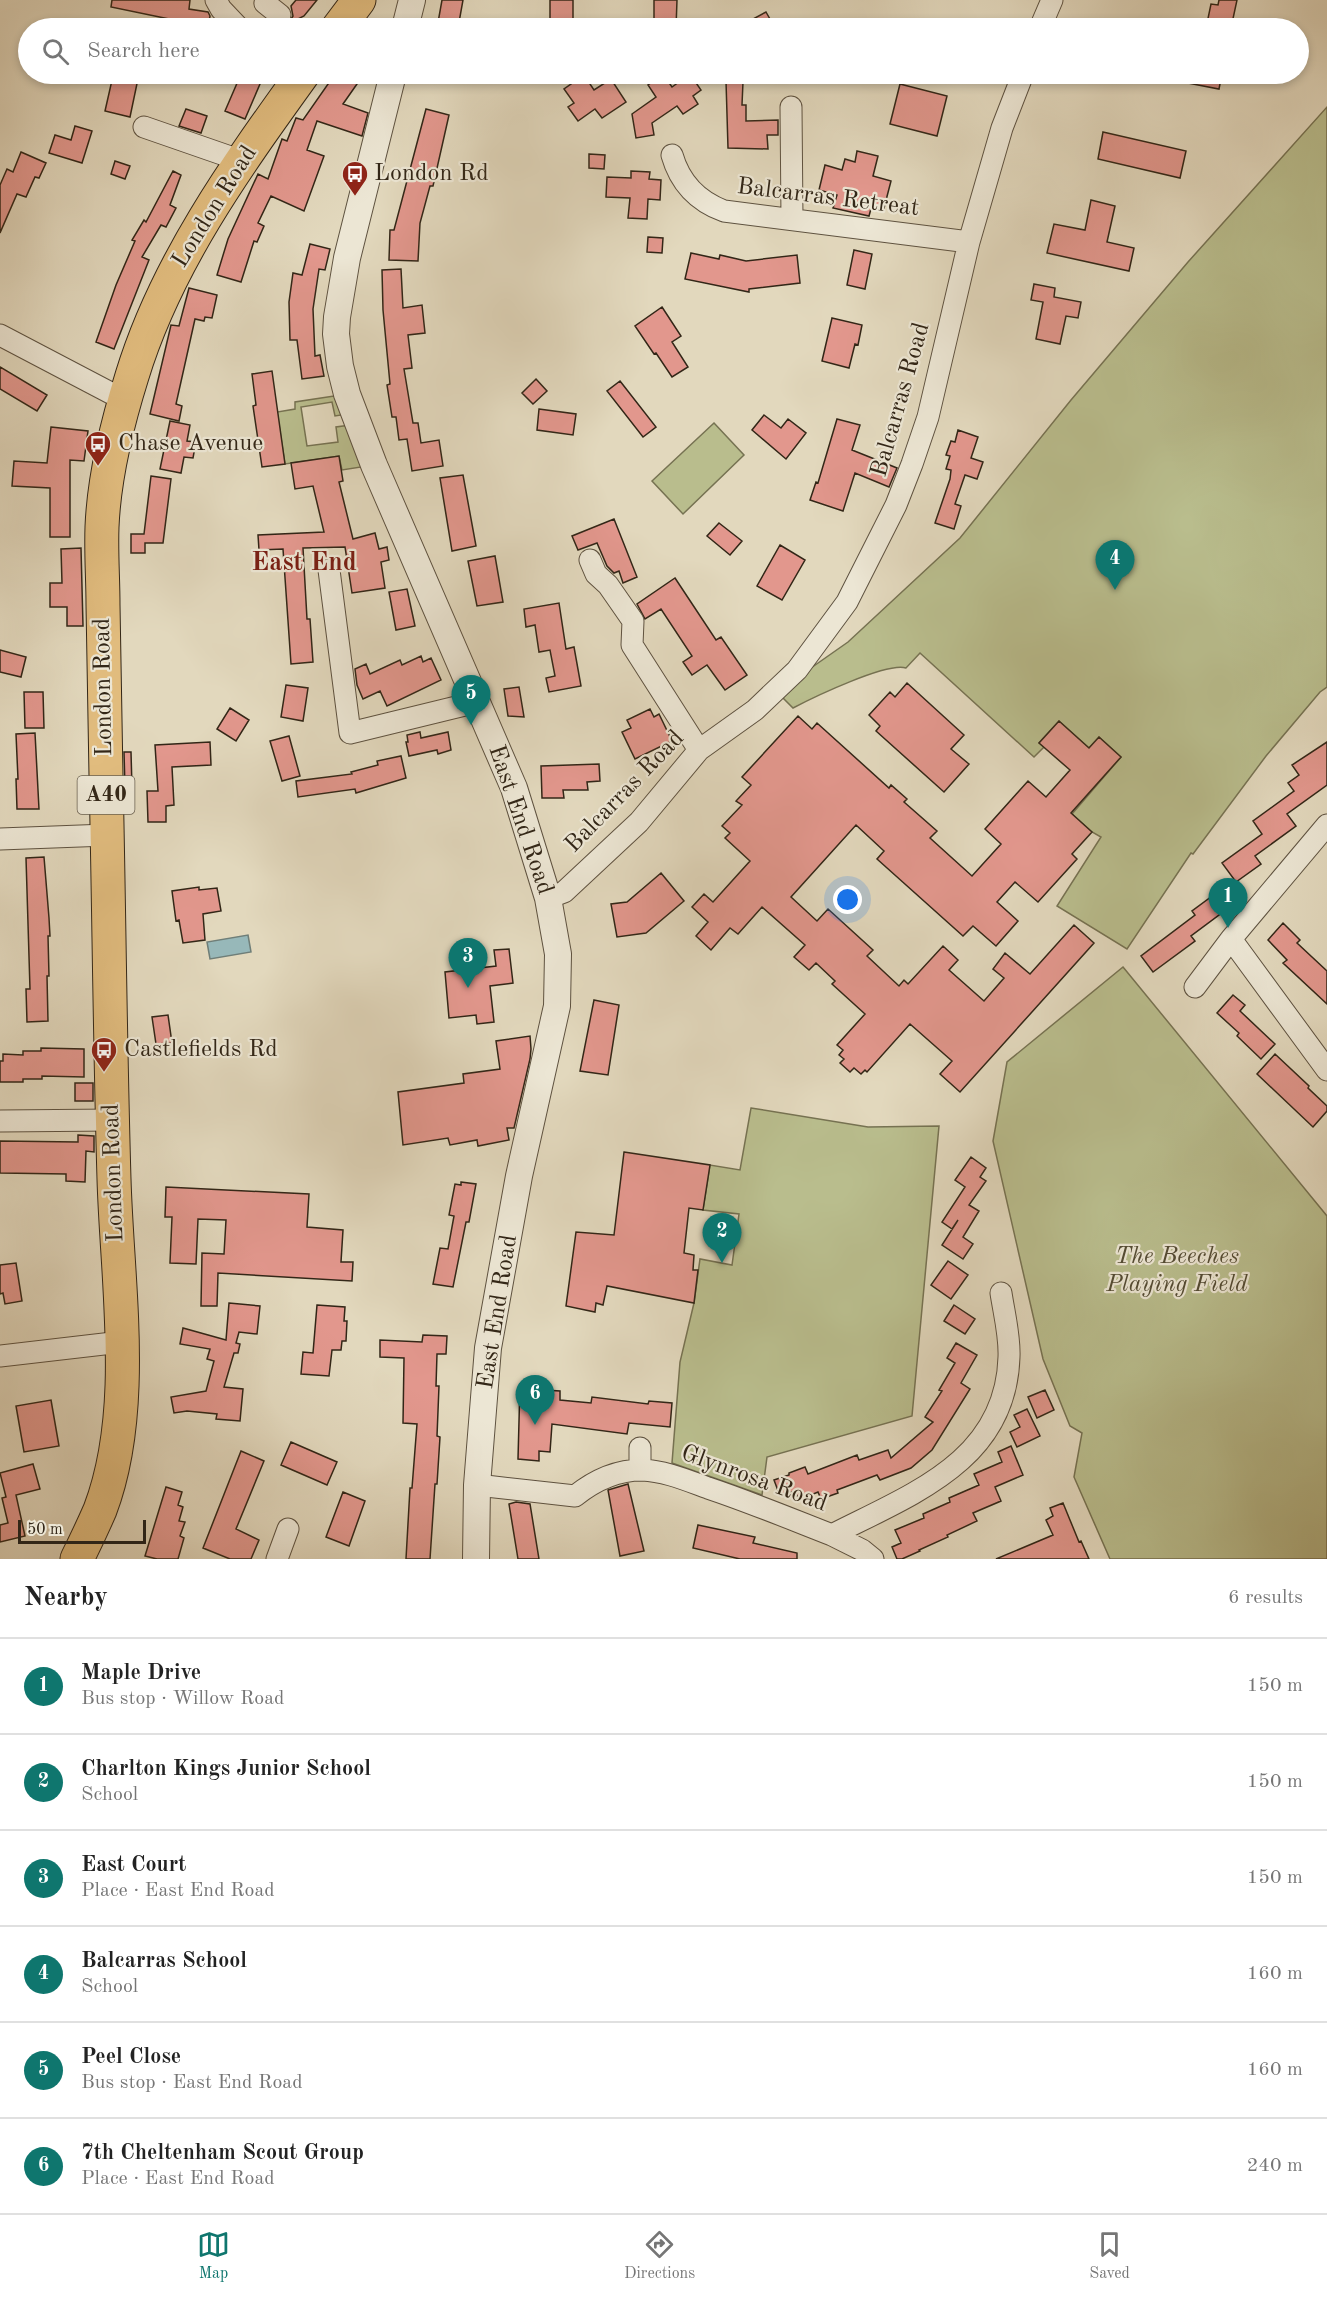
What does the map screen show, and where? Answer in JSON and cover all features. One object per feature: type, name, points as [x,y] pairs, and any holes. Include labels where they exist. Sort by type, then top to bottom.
[{"type":"highway","points":[[346,18],[359,0]]},
{"type":"highway","name":"London Road","points":[[82,1558],[109,1476],[123,1374],[112,1120],[102,526],[111,461],[124,400],[144,341],[171,280],[242,160],[294,84]]},
{"type":"street","points":[[216,0],[230,18]]},
{"type":"street","points":[[408,18],[412,0]]},
{"type":"street","points":[[1044,18],[1052,0]]},
{"type":"street","name":"East End Road","points":[[390,84],[347,258],[337,317],[338,351],[347,394],[374,465],[514,788],[548,898],[558,954],[557,1006],[519,1176],[488,1348],[477,1485],[476,1559]]},
{"type":"street","name":"Balcarras Road","points":[[548,898],[564,892],[639,822],[699,750],[755,710],[797,670],[847,602],[900,495],[928,417],[969,242],[1002,128],[1019,84]]},
{"type":"street","points":[[790,107],[792,219]]},
{"type":"street","points":[[144,127],[242,160]]},
{"type":"street","name":"Balcarras Retreat","points":[[672,155],[679,175],[693,193],[713,207],[724,211],[969,242]]},
{"type":"street","points":[[0,335],[124,400]]},
{"type":"street","points":[[590,560],[596,574],[608,585],[633,621],[632,645],[699,750]]},
{"type":"street","points":[[329,570],[350,733],[477,702]]},
{"type":"street","points":[[1194,987],[1231,939],[1327,825]]},
{"type":"street","points":[[0,839],[107,835]]},
{"type":"street","points":[[1231,939],[1327,1070]]},
{"type":"street","points":[[0,1121],[112,1120]]},
{"type":"street","name":"Glynrosa Road","points":[[477,1485],[575,1496],[599,1480],[640,1470],[671,1475],[761,1506],[832,1535],[948,1473],[976,1446],[987,1431],[1002,1399],[1010,1354],[1001,1293]]},
{"type":"street","points":[[0,1356],[121,1342]]},
{"type":"street","points":[[640,1448],[640,1470]]},
{"type":"street","points":[[277,1559],[288,1529]]},
{"type":"street","points":[[832,1535],[862,1550],[873,1559]]},
{"type":"green space","points":[[1327,107],[1327,687],[1320,692],[1266,756],[1193,854],[1191,853],[1127,949],[1057,906],[1101,837],[1072,814],[1121,757],[1099,737],[1089,748],[1059,721],[1039,743],[1044,747],[1034,757],[920,653],[906,668],[883,670],[867,675],[793,708],[781,696],[801,675],[848,642],[960,538],[1071,400],[1188,262]]},
{"type":"green space","points":[[347,394],[354,413],[335,416],[332,402],[301,407],[307,446],[338,442],[336,427],[358,424],[374,465],[342,470],[339,456],[285,464],[277,412],[295,409],[295,402]]},
{"type":"green space","points":[[714,423],[744,455],[683,514],[652,481]]},
{"type":"green space","name":"The Beeches Playing Field","points":[[1123,967],[1327,1216],[1327,1559],[1110,1559],[1074,1477],[1082,1433],[1070,1426],[1043,1359],[993,1141],[1007,1062]]},
{"type":"green space","points":[[751,1108],[868,1127],[939,1126],[912,1416],[767,1457],[762,1495],[672,1463],[680,1362],[694,1303],[700,1259],[732,1265],[739,1214],[703,1210],[710,1165],[740,1170]]},
{"type":"water","points":[[248,935],[251,952],[210,959],[207,942]]},
{"type":"building","points":[[112,0],[190,0],[189,9],[208,12],[210,16],[210,18],[164,18],[111,7]]},
{"type":"building","points":[[296,0],[317,0],[300,18],[292,18],[291,6]]},
{"type":"building","points":[[442,0],[463,0],[460,18],[439,18]]},
{"type":"building","points":[[550,0],[573,0],[573,18],[550,18]]},
{"type":"building","points":[[654,0],[677,0],[676,18],[654,18]]},
{"type":"building","points":[[1219,0],[1237,0],[1233,18],[1208,18],[1211,4],[1218,5]]},
{"type":"building","points":[[766,12],[769,18],[755,18]]},
{"type":"building","points":[[111,84],[137,84],[130,117],[105,111]]},
{"type":"building","points":[[237,84],[260,84],[245,119],[225,111]]},
{"type":"building","points":[[328,84],[357,84],[343,104],[368,113],[362,136],[317,121],[307,150],[324,156],[304,211],[271,196],[258,223],[264,226],[257,242],[254,241],[241,282],[217,275],[228,239],[258,174],[268,179],[282,139],[287,141],[296,118],[303,120]]},
{"type":"building","points":[[571,84],[590,84],[594,90],[603,84],[614,84],[626,102],[602,118],[595,109],[578,121],[568,107],[574,103],[564,89]]},
{"type":"building","points":[[670,84],[672,87],[676,84],[697,84],[701,90],[693,96],[698,104],[683,114],[677,106],[652,123],[654,135],[636,138],[632,114],[656,97],[648,85]]},
{"type":"building","points":[[726,84],[743,84],[742,105],[746,105],[746,121],[778,120],[778,135],[767,135],[768,149],[728,148]]},
{"type":"building","points":[[900,84],[947,96],[937,136],[890,124]]},
{"type":"building","points":[[1193,84],[1220,84],[1219,89]]},
{"type":"building","points":[[186,109],[207,116],[201,133],[179,126]]},
{"type":"building","points":[[426,109],[449,115],[433,186],[430,186],[420,223],[418,261],[389,260],[390,230],[394,230]]},
{"type":"building","points":[[75,126],[92,131],[82,163],[49,153],[55,135],[71,140]]},
{"type":"building","points":[[1103,132],[1186,151],[1180,178],[1098,159]]},
{"type":"building","points":[[857,151],[878,156],[873,176],[891,181],[884,208],[872,205],[869,216],[833,208],[837,195],[819,190],[825,165],[842,170],[845,159],[855,162]]},
{"type":"building","points":[[21,152],[46,163],[39,178],[35,177],[26,197],[17,194],[0,233],[0,185],[7,169],[13,172]]},
{"type":"building","points":[[589,154],[605,155],[604,169],[589,168]]},
{"type":"building","points":[[115,161],[130,166],[125,179],[111,174]]},
{"type":"building","points":[[173,171],[181,175],[170,205],[176,208],[166,227],[161,225],[142,257],[149,260],[114,349],[96,342],[116,285],[135,241],[132,240],[144,220],[146,222]]},
{"type":"building","points":[[631,171],[650,172],[649,179],[661,180],[660,200],[648,199],[647,219],[628,218],[630,198],[606,197],[607,177],[631,178]]},
{"type":"building","points":[[1091,200],[1115,206],[1107,242],[1134,248],[1129,271],[1047,253],[1054,224],[1085,230]]},
{"type":"building","points":[[648,237],[663,238],[662,253],[647,252]]},
{"type":"building","points":[[310,244],[330,249],[325,270],[319,269],[313,309],[315,356],[320,355],[324,376],[302,379],[297,340],[290,340],[289,302],[293,273],[302,275]]},
{"type":"building","points":[[854,250],[872,254],[865,289],[847,285]]},
{"type":"building","points":[[691,253],[719,259],[720,255],[746,261],[797,255],[800,283],[749,289],[749,292],[685,279]]},
{"type":"building","points":[[401,269],[403,308],[422,305],[425,333],[408,335],[412,368],[404,369],[413,423],[418,423],[421,443],[439,440],[443,466],[412,471],[407,439],[399,440],[396,417],[392,417],[387,385],[390,384],[383,310],[382,270]]},
{"type":"building","points":[[1034,284],[1055,288],[1054,297],[1081,302],[1078,318],[1066,316],[1060,344],[1036,339],[1043,302],[1031,300]]},
{"type":"building","points":[[189,288],[217,295],[212,318],[205,317],[204,321],[195,319],[176,404],[182,406],[179,421],[150,414],[171,325],[179,326]]},
{"type":"building","points":[[662,307],[681,336],[672,342],[688,367],[672,377],[635,326]]},
{"type":"building","points":[[832,318],[862,325],[858,345],[855,344],[849,368],[822,361]]},
{"type":"building","points":[[0,367],[47,395],[37,411],[0,389]]},
{"type":"building","points":[[272,371],[285,464],[262,467],[253,406],[256,405],[252,374]]},
{"type":"building","points":[[536,379],[547,391],[533,404],[522,393]]},
{"type":"building","points":[[620,381],[656,427],[643,437],[607,391]]},
{"type":"building","points":[[539,409],[576,414],[573,435],[537,430]]},
{"type":"building","points":[[764,415],[781,428],[788,419],[806,433],[786,459],[752,430]]},
{"type":"building","points":[[837,419],[860,425],[852,450],[897,468],[889,487],[855,473],[843,511],[810,500],[816,482],[818,483]]},
{"type":"building","points":[[170,421],[190,425],[187,441],[196,442],[193,458],[184,457],[181,473],[160,469]]},
{"type":"building","points":[[51,427],[88,431],[84,461],[70,460],[70,537],[50,537],[50,488],[12,486],[14,461],[47,463]]},
{"type":"building","points":[[958,430],[978,437],[971,458],[983,462],[977,479],[965,475],[955,504],[961,506],[954,529],[935,523],[950,479],[951,470],[946,469],[950,456],[946,455],[951,441],[955,442]]},
{"type":"building","points":[[339,456],[343,481],[339,482],[353,539],[375,533],[379,549],[387,547],[389,560],[381,562],[385,588],[352,593],[345,547],[303,548],[307,619],[310,619],[313,662],[291,664],[283,549],[259,550],[258,535],[324,532],[313,486],[295,489],[291,463]]},
{"type":"building","points":[[463,475],[476,546],[452,551],[440,478]]},
{"type":"building","points":[[151,476],[171,479],[163,543],[145,543],[145,553],[131,553],[131,534],[144,534]]},
{"type":"building","points":[[614,519],[637,577],[623,583],[619,571],[614,573],[607,566],[597,543],[578,550],[572,536]]},
{"type":"building","points":[[719,523],[742,541],[730,555],[707,536]]},
{"type":"building","points":[[780,545],[805,560],[782,600],[757,586]]},
{"type":"building","points":[[81,548],[83,626],[67,626],[67,607],[50,607],[50,583],[62,583],[61,549]]},
{"type":"building","points":[[495,556],[503,602],[477,606],[468,561]]},
{"type":"building","points":[[675,578],[716,640],[721,637],[747,675],[725,690],[707,665],[692,675],[683,662],[692,656],[661,609],[645,619],[637,604]]},
{"type":"building","points":[[407,589],[415,626],[396,630],[389,592]]},
{"type":"building","points":[[559,603],[566,649],[574,647],[581,686],[549,692],[546,678],[555,676],[550,650],[539,652],[535,625],[526,627],[524,609]]},
{"type":"building","points":[[0,650],[26,657],[21,677],[0,672]]},
{"type":"building","points":[[421,656],[423,662],[431,658],[441,680],[387,706],[380,691],[363,699],[357,685],[355,669],[366,664],[370,674],[400,660],[402,665]]},
{"type":"building","points":[[907,683],[964,735],[951,749],[969,764],[944,792],[876,731],[880,726],[869,715],[890,692],[895,697]]},
{"type":"building","points":[[286,685],[308,688],[303,721],[281,717]]},
{"type":"building","points":[[519,687],[524,717],[508,716],[504,689]]},
{"type":"building","points":[[24,692],[43,692],[44,728],[25,728]]},
{"type":"building","points":[[230,708],[249,720],[236,741],[217,729]]},
{"type":"building","points":[[650,709],[654,717],[659,714],[672,741],[635,759],[622,732],[631,728],[627,720]]},
{"type":"building","points":[[798,716],[812,729],[817,723],[889,788],[891,785],[907,799],[904,802],[937,831],[930,838],[972,876],[1001,844],[985,829],[1028,781],[1046,797],[1070,770],[1039,743],[1059,721],[1089,748],[1099,737],[1121,757],[1071,813],[1092,832],[1072,854],[1077,859],[1038,902],[1015,882],[997,902],[1018,921],[996,946],[973,926],[963,936],[877,859],[884,851],[856,825],[791,897],[817,921],[828,909],[873,950],[867,956],[899,986],[904,980],[908,984],[943,946],[958,960],[949,970],[984,1001],[1004,978],[993,969],[1005,953],[1030,974],[1074,925],[1094,943],[960,1092],[940,1074],[952,1061],[910,1024],[867,1072],[865,1070],[861,1074],[854,1068],[850,1072],[840,1063],[844,1059],[839,1055],[843,1050],[837,1045],[865,1014],[832,984],[835,981],[816,963],[809,970],[794,957],[805,945],[762,907],[738,934],[730,928],[711,950],[696,936],[708,922],[692,907],[704,894],[713,902],[750,861],[725,838],[730,833],[722,826],[742,805],[736,801],[751,785],[742,777]]},
{"type":"building","points":[[420,732],[421,738],[448,732],[451,750],[438,754],[437,750],[409,756],[407,735]]},
{"type":"building","points":[[35,733],[39,809],[17,809],[16,734]]},
{"type":"building","points":[[289,736],[300,776],[282,781],[270,741]]},
{"type":"building","points":[[210,742],[211,765],[172,767],[174,805],[166,806],[166,822],[148,822],[147,791],[158,791],[155,745]]},
{"type":"building","points":[[1327,742],[1327,785],[1287,814],[1296,826],[1255,856],[1261,864],[1236,882],[1222,863],[1262,834],[1253,821],[1294,791],[1288,783],[1299,775],[1292,765]]},
{"type":"building","points":[[124,752],[131,752],[132,788],[125,788]]},
{"type":"building","points":[[401,756],[406,778],[356,793],[355,789],[298,797],[296,781],[352,774],[351,772],[378,765],[377,761]]},
{"type":"building","points":[[599,764],[600,781],[587,782],[588,790],[563,790],[564,798],[542,798],[541,766]]},
{"type":"building","points":[[44,857],[50,936],[48,936],[49,976],[47,976],[48,1021],[27,1022],[26,989],[30,989],[26,858]]},
{"type":"building","points":[[661,873],[684,901],[646,933],[617,937],[611,904],[627,902]]},
{"type":"building","points":[[199,887],[199,890],[217,888],[221,911],[203,914],[205,940],[183,943],[179,920],[176,921],[172,891]]},
{"type":"building","points":[[1219,891],[1231,906],[1191,936],[1195,941],[1153,972],[1141,956],[1195,915],[1192,911]]},
{"type":"building","points":[[1283,923],[1300,940],[1297,943],[1327,971],[1327,1004],[1283,963],[1287,960],[1268,940]]},
{"type":"building","points":[[509,949],[513,983],[490,986],[494,1022],[477,1024],[476,1015],[449,1018],[445,972],[496,966],[494,950]]},
{"type":"building","points":[[1233,995],[1245,1005],[1240,1011],[1275,1044],[1261,1059],[1237,1036],[1239,1033],[1217,1013]]},
{"type":"building","points":[[594,1000],[619,1005],[608,1075],[580,1071]]},
{"type":"building","points":[[168,1015],[172,1043],[156,1044],[152,1017]]},
{"type":"building","points":[[530,1036],[530,1059],[514,1128],[507,1128],[509,1140],[478,1146],[477,1140],[450,1145],[448,1138],[403,1145],[398,1092],[464,1083],[463,1074],[500,1069],[496,1041]]},
{"type":"building","points":[[41,1048],[84,1049],[84,1077],[42,1076],[42,1079],[23,1079],[23,1082],[0,1082],[0,1061],[3,1061],[3,1054],[23,1055],[23,1051],[41,1051]]},
{"type":"building","points":[[1275,1054],[1327,1106],[1327,1111],[1313,1127],[1257,1074]]},
{"type":"building","points":[[75,1083],[93,1083],[93,1101],[75,1101]]},
{"type":"building","points":[[78,1135],[94,1136],[94,1152],[86,1151],[85,1182],[66,1181],[66,1174],[0,1173],[0,1141],[78,1142]]},
{"type":"building","points":[[624,1152],[710,1165],[703,1210],[689,1208],[684,1253],[694,1255],[693,1270],[698,1270],[694,1303],[607,1286],[603,1305],[596,1303],[595,1312],[566,1306],[576,1232],[614,1235]]},
{"type":"building","points":[[971,1157],[986,1168],[980,1177],[986,1181],[969,1205],[979,1211],[963,1237],[973,1244],[963,1259],[942,1245],[958,1220],[952,1229],[942,1222],[965,1187],[955,1180]]},
{"type":"building","points":[[461,1182],[476,1184],[453,1287],[433,1284],[440,1248],[448,1249],[454,1216],[449,1215],[455,1184],[461,1185]]},
{"type":"building","points":[[166,1187],[309,1194],[307,1227],[343,1230],[341,1262],[353,1262],[352,1281],[218,1273],[217,1306],[201,1306],[202,1253],[224,1254],[226,1220],[198,1219],[196,1264],[170,1263],[172,1217],[165,1217]]},
{"type":"building","points":[[948,1261],[968,1275],[951,1299],[931,1285]]},
{"type":"building","points":[[16,1263],[22,1301],[5,1304],[3,1293],[0,1294],[0,1265]]},
{"type":"building","points":[[229,1303],[260,1306],[257,1334],[239,1332],[236,1343],[240,1344],[238,1353],[234,1353],[224,1387],[243,1389],[240,1421],[216,1419],[217,1414],[187,1411],[174,1413],[171,1397],[206,1391],[214,1361],[207,1359],[210,1349],[180,1344],[183,1328],[226,1340]]},
{"type":"building","points":[[317,1305],[345,1307],[346,1341],[342,1341],[341,1350],[332,1350],[329,1376],[301,1374],[303,1352],[313,1353]]},
{"type":"building","points":[[954,1305],[975,1319],[965,1334],[944,1321]]},
{"type":"building","points":[[423,1335],[447,1336],[446,1354],[437,1354],[436,1386],[439,1386],[437,1436],[440,1437],[437,1484],[435,1484],[430,1559],[406,1559],[417,1424],[403,1423],[404,1358],[380,1357],[380,1340],[422,1342]]},
{"type":"building","points":[[956,1343],[977,1355],[961,1383],[970,1389],[932,1450],[911,1468],[880,1480],[877,1475],[837,1490],[838,1493],[821,1499],[818,1492],[799,1500],[795,1491],[780,1496],[774,1480],[805,1467],[808,1474],[857,1455],[859,1460],[888,1450],[891,1458],[933,1422],[925,1417],[942,1391],[939,1390],[955,1363],[947,1358]]},
{"type":"building","points":[[520,1384],[544,1386],[544,1390],[560,1391],[560,1400],[591,1403],[592,1397],[648,1404],[649,1401],[672,1403],[670,1427],[629,1423],[627,1434],[552,1424],[550,1452],[539,1451],[539,1461],[518,1459]]},
{"type":"building","points":[[1045,1390],[1054,1410],[1037,1418],[1028,1397]]},
{"type":"building","points":[[51,1400],[59,1446],[24,1452],[16,1406]]},
{"type":"building","points":[[1027,1409],[1040,1436],[1017,1447],[1010,1432],[1020,1427],[1014,1415]]},
{"type":"building","points":[[291,1442],[337,1462],[327,1485],[281,1465]]},
{"type":"building","points":[[1011,1446],[1023,1475],[995,1487],[1001,1501],[973,1513],[977,1521],[920,1551],[897,1559],[892,1547],[901,1543],[895,1530],[924,1518],[923,1514],[950,1502],[949,1498],[979,1485],[974,1474],[1002,1462],[998,1452]]},
{"type":"building","points":[[241,1451],[264,1461],[236,1529],[259,1540],[251,1559],[230,1559],[203,1548]]},
{"type":"building","points":[[33,1464],[40,1489],[16,1495],[25,1536],[0,1542],[0,1525],[8,1523],[2,1498],[6,1497],[0,1473]]},
{"type":"building","points":[[628,1484],[644,1551],[620,1556],[608,1490]]},
{"type":"building","points":[[166,1487],[182,1492],[178,1505],[183,1507],[179,1521],[185,1522],[180,1536],[184,1538],[178,1559],[157,1559],[145,1556]]},
{"type":"building","points":[[343,1492],[365,1501],[349,1546],[326,1537]]},
{"type":"building","points":[[516,1502],[530,1504],[539,1559],[518,1559],[509,1504]]},
{"type":"building","points":[[1063,1503],[1079,1542],[1081,1541],[1089,1559],[996,1559],[1053,1535],[1046,1520],[1053,1516],[1050,1508]]},
{"type":"building","points":[[698,1525],[755,1537],[753,1543],[797,1553],[797,1559],[740,1559],[693,1548]]},
{"type":"place","name":"London Rd","points":[[355,197]]},
{"type":"place","name":"Chase Avenue","points":[[98,467]]},
{"type":"place","name":"Balcarras School","points":[[1115,590]]},
{"type":"place","name":"Peel Close","points":[[471,725]]},
{"type":"place","name":"Maple Drive","points":[[1228,928]]},
{"type":"place","name":"East Court","points":[[468,988]]},
{"type":"place","name":"Castlefields Rd","points":[[104,1073]]},
{"type":"place","name":"Charlton Kings Junior School","points":[[722,1263]]},
{"type":"place","name":"7th Cheltenham Scout Group","points":[[535,1425]]},
{"type":"district","name":"East End","points":[[304,563]]}]
